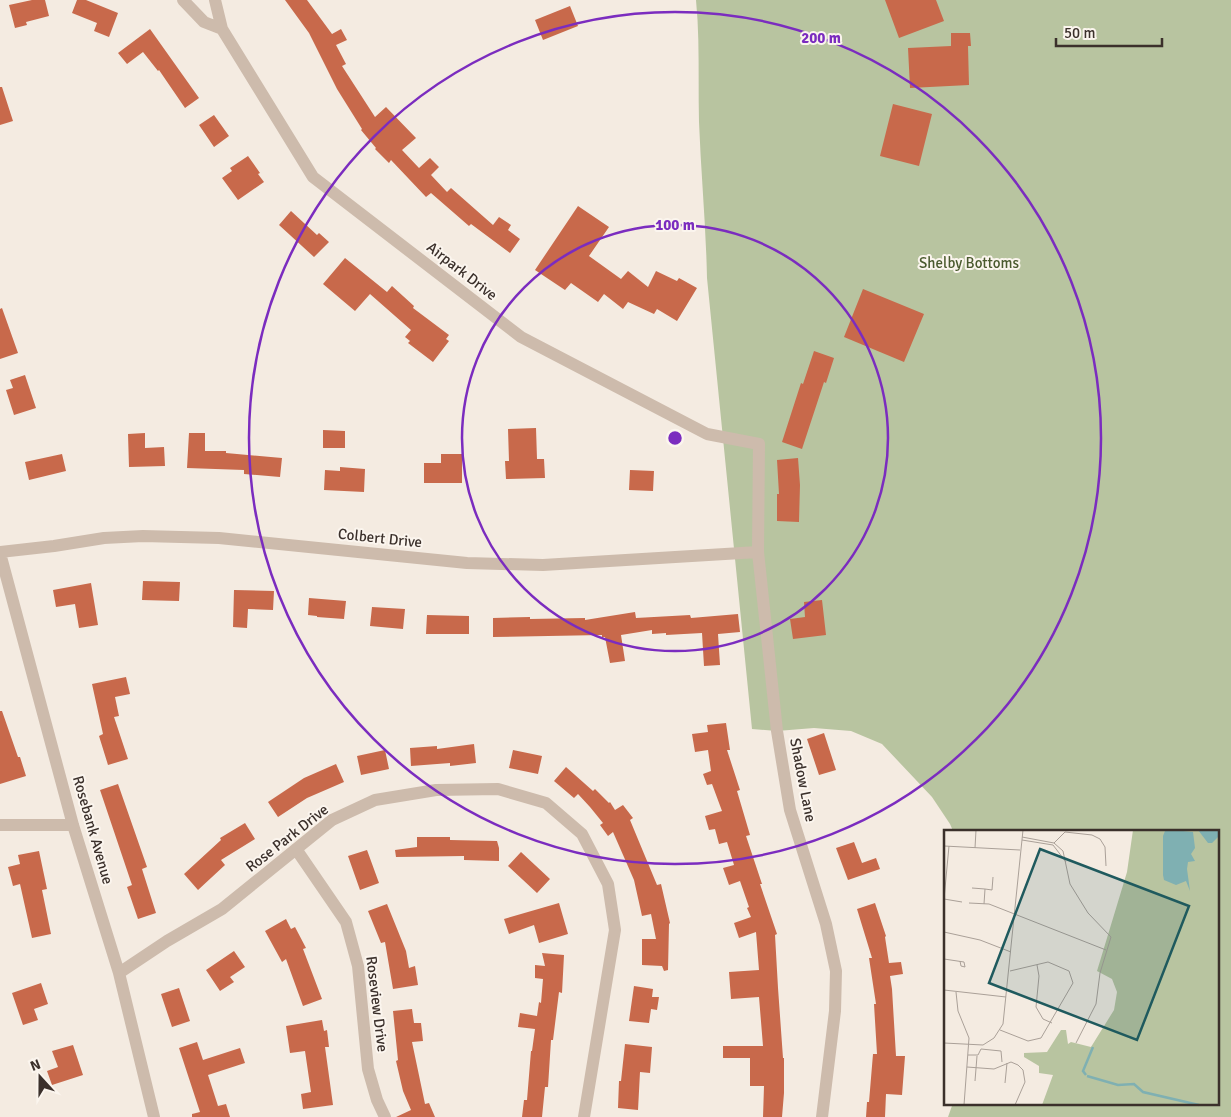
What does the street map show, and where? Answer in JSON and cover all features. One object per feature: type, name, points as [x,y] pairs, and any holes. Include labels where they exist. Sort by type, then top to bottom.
[{"type":"street","points":[[183,0],[204,22],[222,29]]},
{"type":"street","name":"Airpark Drive","points":[[215,0],[222,29],[313,177],[521,337],[707,434],[759,444]]},
{"type":"street","name":"Shadow Lane","points":[[759,444],[758,552],[777,731],[790,810],[826,924],[836,971],[835,1011],[822,1117]]},
{"type":"street","name":"Colbert Drive","points":[[0,552],[104,538],[143,536],[219,538],[479,564],[543,565],[758,552]]},
{"type":"street","name":"Rosebank Avenue","points":[[0,552],[73,825],[119,973],[154,1117]]},
{"type":"street","name":"Rose Park Drive","points":[[119,973],[167,941],[222,909],[332,820],[375,800],[436,790],[498,789],[546,803],[582,834],[608,884],[615,930],[584,1117]]},
{"type":"street","points":[[0,825],[73,825]]},
{"type":"street","name":"Roseview Drive","points":[[296,849],[346,922],[358,966],[368,1068],[377,1100],[385,1117]]},
{"type":"green space","name":"Shelby Bottoms","points":[[696,0],[1231,0],[1231,1117],[948,1117],[953,1104],[1218,1104],[1218,830],[953,830],[932,797],[882,744],[851,731],[814,728],[777,731],[752,729],[707,278],[699,122]]},
{"type":"building","points":[[32,0],[45,0],[49,16],[26,22],[27,25],[15,28],[9,5]]},
{"type":"building","points":[[77,0],[86,0],[118,13],[109,37],[94,31],[97,23],[72,13]]},
{"type":"building","points":[[285,0],[307,0],[332,34],[341,29],[347,40],[336,45],[346,64],[342,66],[375,117],[386,107],[416,138],[402,150],[419,168],[430,158],[439,167],[431,175],[447,192],[451,188],[493,225],[499,217],[511,225],[508,230],[520,239],[510,253],[471,224],[469,226],[431,193],[426,197],[391,160],[389,163],[375,149],[361,130],[337,89],[309,33]]},
{"type":"building","points":[[885,0],[936,0],[944,21],[899,38]]},
{"type":"building","points":[[570,6],[578,26],[543,40],[535,20]]},
{"type":"building","points":[[150,29],[199,98],[185,108],[159,70],[143,52],[127,64],[118,53]]},
{"type":"building","points":[[951,33],[970,33],[971,46],[968,46],[969,85],[910,88],[908,48],[951,46]]},
{"type":"building","points":[[0,87],[2,87],[13,121],[0,125]]},
{"type":"building","points":[[893,104],[932,114],[919,166],[880,156]]},
{"type":"building","points":[[214,115],[229,136],[214,147],[199,125]]},
{"type":"building","points":[[248,156],[264,182],[238,200],[222,178],[232,171],[230,168]]},
{"type":"building","points":[[578,206],[609,227],[589,256],[621,279],[628,271],[648,287],[656,271],[677,281],[679,278],[697,288],[677,321],[657,309],[654,314],[628,302],[623,309],[604,294],[598,302],[571,283],[565,290],[535,270]]},
{"type":"building","points":[[291,211],[317,235],[319,233],[329,242],[314,257],[279,225]]},
{"type":"building","points":[[345,258],[387,292],[392,286],[414,306],[413,308],[449,335],[446,339],[449,341],[433,362],[408,343],[410,341],[405,337],[411,330],[370,294],[355,311],[323,284]]},
{"type":"building","points":[[863,289],[924,314],[904,362],[844,337]]},
{"type":"building","points":[[2,308],[18,353],[0,359],[0,309]]},
{"type":"building","points":[[814,351],[834,358],[802,449],[782,442],[801,383],[803,384]]},
{"type":"building","points":[[25,375],[36,408],[14,415],[6,390],[13,388],[10,380]]},
{"type":"building","points":[[536,428],[537,459],[544,459],[545,478],[506,479],[505,461],[509,461],[508,429]]},
{"type":"building","points":[[323,430],[345,431],[345,448],[323,448]]},
{"type":"building","points":[[145,433],[145,448],[164,447],[165,466],[129,467],[128,434]]},
{"type":"building","points":[[189,433],[205,433],[205,451],[226,451],[226,453],[282,458],[280,477],[244,474],[244,470],[187,468]]},
{"type":"building","points":[[62,454],[66,471],[29,480],[25,462]]},
{"type":"building","points":[[441,454],[462,454],[462,483],[424,483],[424,463],[441,463]]},
{"type":"building","points":[[798,458],[800,485],[799,522],[777,521],[777,494],[779,494],[777,460]]},
{"type":"building","points":[[340,467],[365,469],[364,492],[324,490],[325,470],[340,471]]},
{"type":"building","points":[[630,470],[654,471],[653,491],[629,490]]},
{"type":"building","points":[[143,581],[180,582],[179,601],[142,600]]},
{"type":"building","points":[[91,583],[98,625],[79,628],[75,604],[56,607],[53,590]]},
{"type":"building","points":[[234,590],[274,591],[273,610],[248,609],[247,628],[233,627]]},
{"type":"building","points":[[309,598],[346,601],[344,619],[308,615]]},
{"type":"building","points":[[822,600],[826,635],[793,639],[790,619],[805,617],[804,602]]},
{"type":"building","points":[[372,607],[405,609],[403,629],[370,626]]},
{"type":"building","points":[[635,612],[636,618],[690,615],[691,618],[738,614],[740,632],[718,634],[720,665],[704,666],[702,633],[666,635],[666,633],[652,634],[652,630],[621,635],[625,661],[610,663],[605,637],[602,637],[602,635],[493,637],[493,618],[585,618],[585,620]]},
{"type":"building","points":[[427,615],[469,616],[469,634],[426,634]]},
{"type":"building","points":[[126,677],[130,694],[115,697],[119,716],[114,717],[128,759],[108,765],[99,736],[103,734],[92,684]]},
{"type":"building","points":[[0,711],[2,711],[26,776],[0,784]]},
{"type":"building","points":[[726,723],[730,750],[727,750],[740,790],[737,791],[750,835],[746,836],[777,934],[775,935],[784,1058],[782,1117],[763,1117],[764,1086],[750,1086],[750,1058],[723,1058],[723,1046],[763,1046],[759,997],[731,999],[729,972],[759,970],[756,932],[739,938],[734,923],[751,917],[747,908],[749,907],[740,881],[729,885],[723,868],[734,865],[727,842],[719,844],[715,829],[709,830],[705,816],[722,811],[712,784],[707,785],[703,774],[711,771],[708,750],[695,752],[692,734],[708,732],[707,725]]},
{"type":"building","points":[[824,733],[836,770],[819,775],[807,739]]},
{"type":"building","points":[[474,744],[476,763],[450,766],[450,763],[411,766],[410,748],[437,746],[437,749]]},
{"type":"building","points":[[385,750],[389,769],[361,775],[357,756]]},
{"type":"building","points":[[513,750],[542,756],[538,774],[509,768]]},
{"type":"building","points":[[336,764],[344,782],[307,798],[278,817],[268,802],[304,778]]},
{"type":"building","points":[[566,767],[593,791],[595,789],[610,802],[615,810],[623,805],[633,818],[630,820],[657,885],[661,884],[670,923],[668,970],[664,971],[662,966],[642,965],[642,939],[656,939],[651,914],[642,916],[634,880],[613,832],[608,836],[600,825],[603,823],[578,794],[574,798],[554,781]]},
{"type":"building","points":[[118,784],[147,867],[142,869],[156,913],[138,919],[127,887],[132,885],[100,790]]},
{"type":"building","points":[[245,823],[255,839],[221,860],[225,865],[198,890],[184,874],[221,840],[220,838]]},
{"type":"building","points":[[417,837],[450,837],[450,840],[497,841],[499,861],[464,860],[464,856],[396,857],[395,850],[417,847]]},
{"type":"building","points":[[854,842],[862,863],[876,858],[880,869],[848,880],[836,848]]},
{"type":"building","points":[[367,850],[379,883],[360,890],[348,856]]},
{"type":"building","points":[[39,851],[47,889],[42,890],[51,934],[32,938],[20,884],[13,886],[8,867],[20,864],[18,855]]},
{"type":"building","points":[[521,852],[550,879],[537,893],[508,866]]},
{"type":"building","points":[[559,903],[568,934],[539,943],[534,925],[509,934],[504,919]]},
{"type":"building","points":[[875,903],[886,936],[889,963],[901,962],[903,974],[890,976],[896,1056],[905,1056],[902,1095],[886,1094],[885,1117],[866,1117],[873,1054],[877,1054],[874,1004],[876,1004],[869,958],[872,958],[857,909]]},
{"type":"building","points":[[387,904],[406,951],[409,968],[415,966],[418,985],[393,989],[385,942],[381,943],[368,911]]},
{"type":"building","points":[[286,919],[291,929],[295,927],[306,948],[303,949],[322,999],[303,1006],[286,959],[282,962],[265,931]]},
{"type":"building","points":[[234,951],[245,967],[230,977],[234,982],[220,991],[206,970]]},
{"type":"building","points":[[542,953],[564,955],[562,993],[559,992],[553,1040],[551,1040],[548,1087],[545,1087],[542,1117],[522,1117],[524,1100],[527,1100],[531,1051],[535,1029],[518,1027],[520,1013],[537,1016],[539,1002],[541,1003],[543,979],[535,978],[535,965],[545,966]]},
{"type":"building","points":[[41,983],[48,1004],[34,1009],[38,1020],[23,1025],[12,993]]},
{"type":"building","points":[[634,986],[653,989],[652,997],[659,997],[657,1010],[651,1009],[649,1023],[629,1021]]},
{"type":"building","points":[[179,988],[190,1021],[172,1027],[161,994]]},
{"type":"building","points":[[412,1009],[414,1023],[421,1023],[423,1041],[412,1042],[425,1104],[429,1103],[435,1117],[396,1117],[411,1110],[403,1091],[396,1061],[398,1060],[393,1011]]},
{"type":"building","points":[[322,1020],[324,1031],[327,1030],[329,1047],[325,1047],[333,1105],[303,1109],[301,1094],[311,1092],[305,1051],[290,1053],[286,1026]]},
{"type":"building","points":[[197,1042],[203,1060],[240,1048],[245,1063],[208,1075],[218,1106],[226,1104],[230,1117],[192,1117],[192,1114],[200,1112],[179,1048]]},
{"type":"building","points":[[625,1044],[652,1047],[650,1073],[640,1072],[638,1110],[618,1108],[619,1081],[621,1081]]},
{"type":"building","points":[[73,1045],[83,1075],[52,1085],[47,1071],[58,1067],[52,1051]]}]
